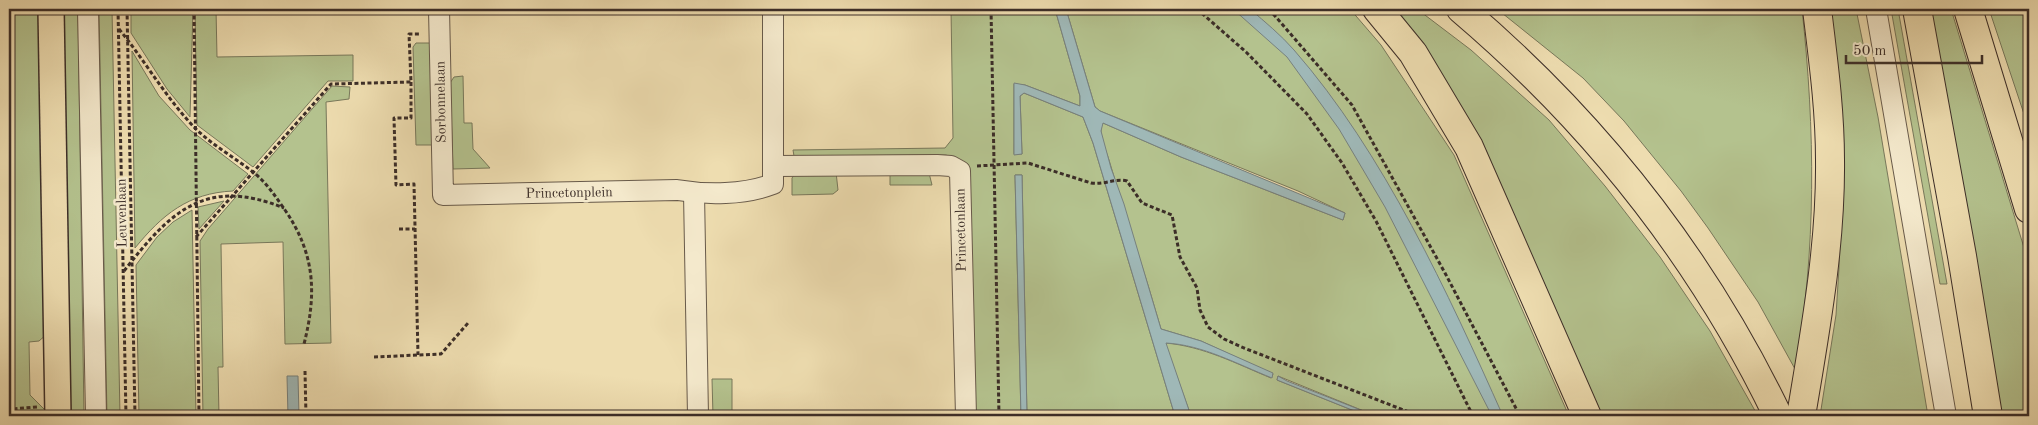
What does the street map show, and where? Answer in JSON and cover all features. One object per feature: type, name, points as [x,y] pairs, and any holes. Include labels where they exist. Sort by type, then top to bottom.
[{"type":"highway","points":[[1377,9],[1413,52],[1469,147],[1587,416]]},
{"type":"highway","points":[[1461,9],[1528,68],[1619,167],[1676,241],[1711,293],[1778,416]]},
{"type":"highway","points":[[1800,416],[1821,285],[1829,209],[1828,104],[1817,9]]},
{"type":"highway","points":[[1917,9],[1961,246],[1988,416]]},
{"type":"highway","points":[[1968,9],[2029,209]]},
{"type":"main road","points":[[51,9],[58,411]]},
{"type":"street","points":[[88,9],[96,416]]},
{"type":"street","name":"Sorbonnelaan","points":[[439,9],[443,196]]},
{"type":"street","points":[[698,416],[694,193],[757,190],[773,184],[773,9]]},
{"type":"street","points":[[1876,9],[1946,416]]},
{"type":"street","name":"Princetonlaan","points":[[774,166],[918,165],[951,166],[960,171],[966,416]]},
{"type":"street","name":"Princetonplein","points":[[443,196],[677,190],[694,193]]},
{"type":"path","name":"Leuvenlaan","points":[[118,9],[126,416]]},
{"type":"path","points":[[127,9],[136,416]]},
{"type":"path","points":[[194,9],[198,416]]},
{"type":"path","points":[[991,9],[999,416]]},
{"type":"path","points":[[1198,9],[1246,52],[1307,114],[1342,162],[1376,222],[1473,416]]},
{"type":"path","points":[[1269,9],[1352,105],[1445,273],[1520,416]]},
{"type":"path","points":[[118,28],[166,95],[194,128],[269,186],[298,228],[309,256],[312,293],[311,317],[304,344]]},
{"type":"path","points":[[418,355],[414,184],[396,184],[394,118],[411,118],[410,34],[440,34]]},
{"type":"path","points":[[195,238],[331,84],[411,82]]},
{"type":"path","points":[[993,165],[1028,163],[1100,185],[1120,179],[1128,181],[1142,203],[1172,215],[1180,256],[1197,288],[1200,310],[1208,327],[1218,335],[1301,372],[1419,416]]},
{"type":"path","points":[[123,272],[172,216],[195,204],[234,195],[263,200],[284,208]]},
{"type":"path","points":[[398,229],[415,228]]},
{"type":"path","points":[[374,357],[441,354],[468,322]]},
{"type":"path","points":[[305,371],[306,416]]},
{"type":"path","points":[[9,405],[12,409],[58,411]]},
{"type":"green space","points":[[9,9],[40,9],[47,334],[39,341],[29,342],[30,395],[48,413],[48,416],[9,416],[12,289],[9,204]]},
{"type":"green space","points":[[61,9],[78,9],[84,416],[70,416]]},
{"type":"green space","points":[[99,9],[112,9],[120,416],[107,416]]},
{"type":"green space","points":[[131,9],[193,9],[190,117],[167,89],[131,33]]},
{"type":"green space","points":[[195,9],[216,9],[217,57],[353,55],[353,81],[328,81],[253,167],[197,125]]},
{"type":"green space","points":[[951,9],[1055,9],[1080,96],[1080,106],[1025,85],[1014,84],[1014,154],[1022,154],[1020,96],[1024,93],[1083,117],[1093,143],[1175,416],[1027,416],[1022,175],[1015,175],[1021,416],[974,416],[968,164],[946,155],[794,156],[793,150],[945,148],[953,138]]},
{"type":"green space","points":[[1066,9],[1350,9],[1381,45],[1454,155],[1569,416],[1376,416],[1278,376],[1277,380],[1367,416],[1191,416],[1165,343],[1206,352],[1271,378],[1273,374],[1201,341],[1161,329],[1103,141],[1101,127],[1103,123],[1181,157],[1343,220],[1345,213],[1298,191],[1100,111],[1095,107]]},
{"type":"green space","points":[[1392,9],[1417,9],[1471,50],[1549,120],[1605,186],[1660,257],[1710,331],[1758,416],[1596,416]]},
{"type":"green space","points":[[1497,9],[1802,9],[1809,99],[1812,189],[1807,279],[1795,369],[1758,302],[1708,228],[1681,191],[1624,121],[1583,78]]},
{"type":"green space","points":[[1830,9],[1856,9],[1878,117],[1928,416],[1820,416],[1836,315],[1839,268],[1841,166]]},
{"type":"green space","points":[[1891,9],[1898,9],[1947,284],[1940,284]]},
{"type":"green space","points":[[1930,9],[1951,9],[2029,264],[2029,416],[2002,416]]},
{"type":"green space","points":[[1989,9],[2029,9],[2029,129]]},
{"type":"green space","points":[[416,43],[432,43],[434,145],[416,145],[413,47]]},
{"type":"green space","points":[[132,51],[159,96],[190,130],[248,174],[233,191],[202,196],[177,208],[155,225],[135,248]]},
{"type":"green space","points":[[463,76],[464,123],[472,123],[473,149],[490,168],[453,169],[450,83],[454,77]]},
{"type":"green space","points":[[332,86],[350,87],[349,99],[326,102],[331,343],[285,344],[283,242],[221,244],[223,367],[218,367],[219,416],[203,416],[200,241],[208,229]]},
{"type":"green space","points":[[836,172],[838,190],[833,194],[792,195],[792,178],[794,175]]},
{"type":"green space","points":[[893,172],[929,173],[932,185],[890,185],[890,176]]},
{"type":"green space","points":[[224,201],[199,229],[198,207]]},
{"type":"green space","points":[[192,210],[196,416],[139,416],[136,265],[157,237],[173,222]]},
{"type":"green space","points":[[712,379],[732,379],[732,416],[713,416]]},
{"type":"water","points":[[1055,9],[1066,9],[1095,107],[1100,111],[1345,213],[1343,220],[1181,157],[1103,123],[1101,131],[1111,168],[1124,204],[1161,329],[1201,341],[1273,373],[1272,378],[1207,351],[1166,343],[1191,416],[1175,416],[1093,143],[1083,117],[1024,93],[1020,96],[1022,154],[1014,155],[1014,83],[1025,85],[1080,106],[1080,96]]},
{"type":"water","points":[[1233,9],[1250,9],[1284,39],[1327,90],[1357,133],[1412,226],[1460,321],[1503,416],[1492,416],[1385,207],[1339,129],[1287,57]]},
{"type":"water","points":[[1015,175],[1022,175],[1027,416],[1021,416]]},
{"type":"water","points":[[9,204],[12,289],[9,364]]},
{"type":"water","points":[[287,376],[298,376],[299,416],[288,416]]},
{"type":"water","points":[[1278,376],[1376,416],[1367,416],[1277,380]]}]
